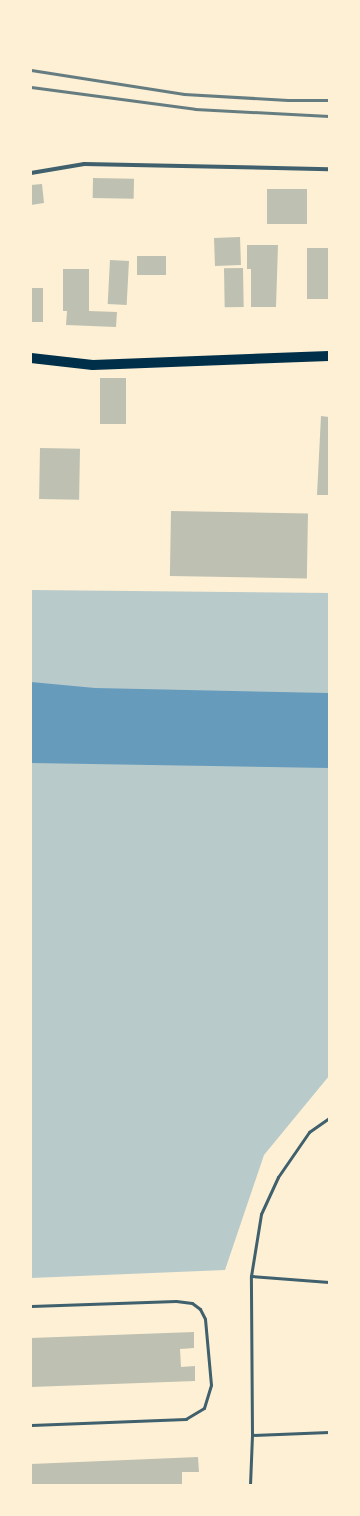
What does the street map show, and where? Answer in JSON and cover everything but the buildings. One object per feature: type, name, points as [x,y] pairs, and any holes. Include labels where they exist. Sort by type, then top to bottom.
[{"type":"main road","points":[[31,358],[92,365],[329,356]]},
{"type":"street","points":[[31,173],[84,164],[329,169]]},
{"type":"lane","points":[[250,1485],[252,1435],[252,1276],[261,1214],[278,1177],[309,1132],[329,1118]]},
{"type":"lane","points":[[252,1276],[329,1282]]},
{"type":"lane","points":[[31,1306],[176,1301],[192,1303],[200,1309],[204,1319],[211,1385],[204,1408],[186,1419],[31,1425]]},
{"type":"lane","points":[[252,1435],[329,1432]]},
{"type":"shaded area","points":[[31,590],[329,593],[329,1076],[264,1155],[225,1270],[31,1278]]},
{"type":"water","points":[[31,682],[95,688],[329,693],[329,768],[31,763]]},
{"type":"railway","points":[[31,70],[184,94],[288,100],[329,100]]},
{"type":"railway","points":[[31,87],[195,109],[329,116]]}]
